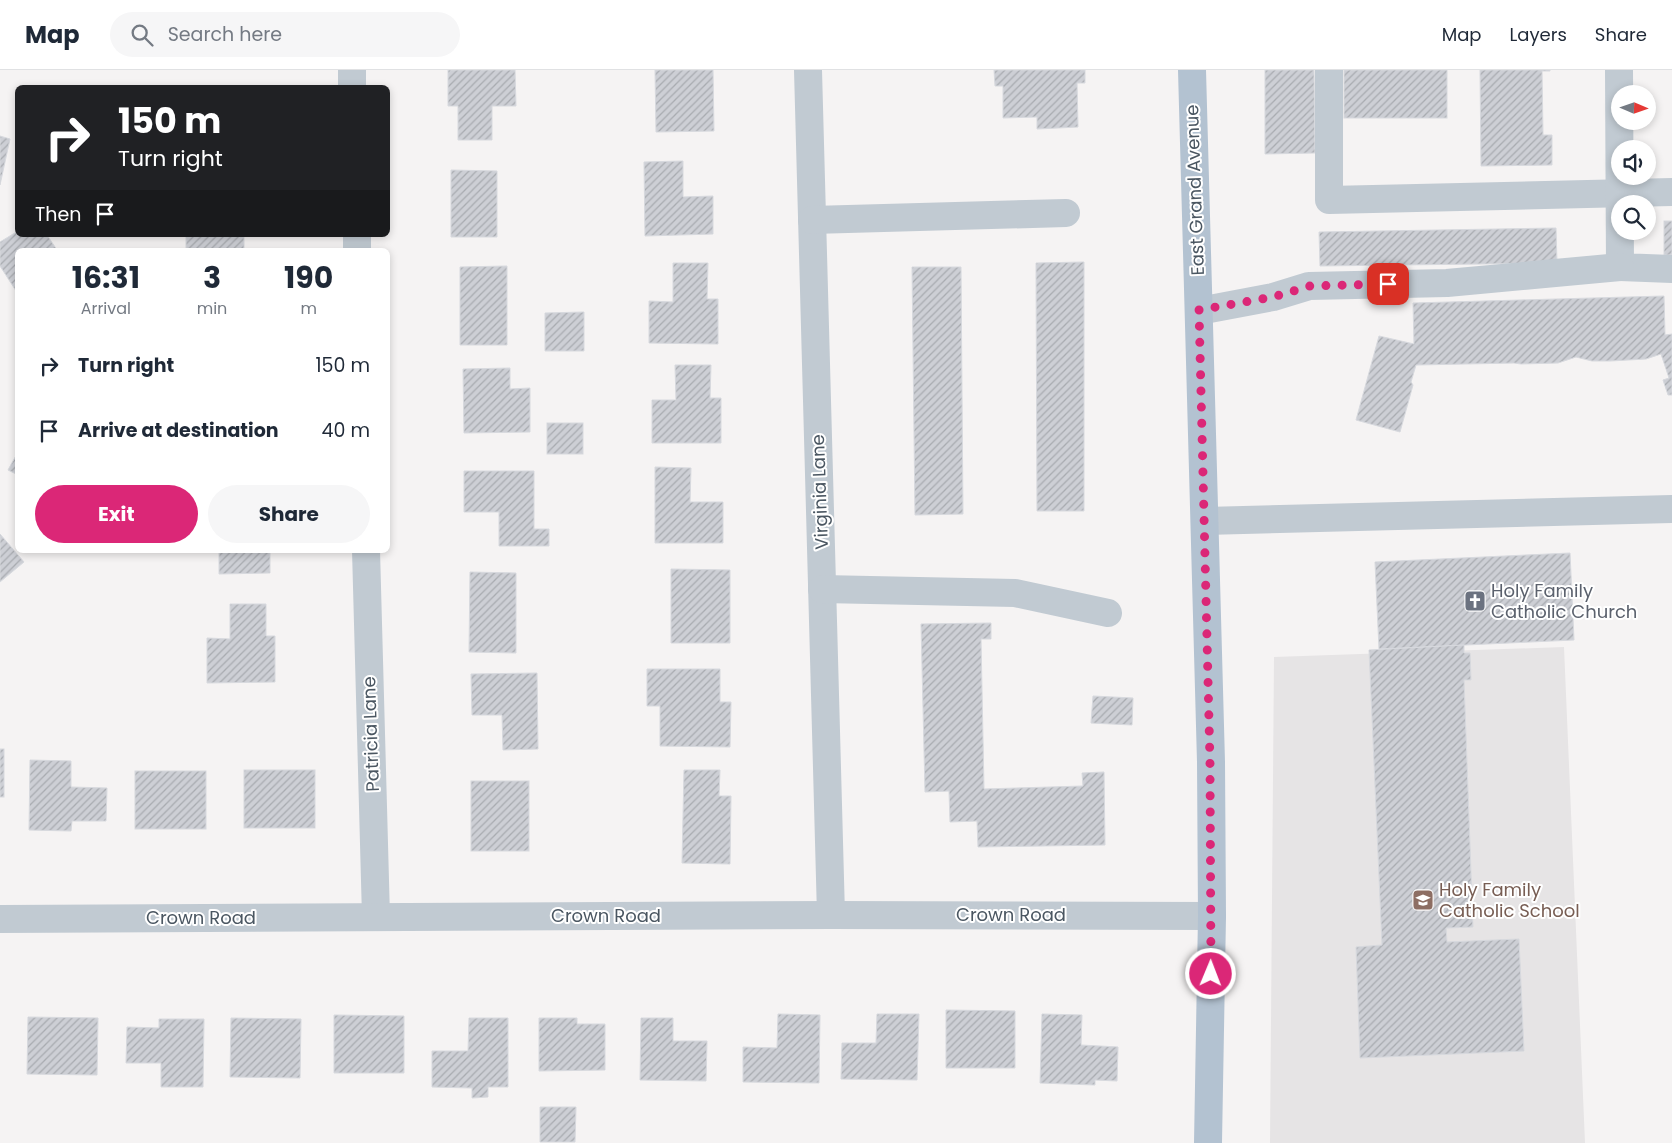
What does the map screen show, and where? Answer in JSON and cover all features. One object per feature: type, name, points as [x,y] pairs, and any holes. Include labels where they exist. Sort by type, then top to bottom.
[{"type":"main road","name":"East Grand Avenue","points":[[1192,70],[1210,762],[1212,916],[1208,1143]]},
{"type":"street","points":[[352,70],[352,85]]},
{"type":"street","name":"Virginia Lane","points":[[808,70],[831,915]]},
{"type":"street","points":[[1329,70],[1329,200],[1672,192]]},
{"type":"street","points":[[1619,70],[1620,267]]},
{"type":"street","points":[[812,220],[1066,213]]},
{"type":"street","points":[[1199,310],[1273,297],[1310,286],[1447,283],[1620,267],[1672,269]]},
{"type":"street","points":[[1205,521],[1672,509]]},
{"type":"street","name":"Patricia Lane","points":[[366,553],[376,917]]},
{"type":"street","points":[[822,589],[1015,593],[1108,612]]},
{"type":"street","name":"Crown Road","points":[[0,919],[831,915],[1212,916]]},
{"type":"shaded area","name":"Holy Family Catholic School","points":[[1564,647],[1585,1143],[1270,1143],[1274,657]]},
{"type":"building","points":[[448,70],[515,70],[516,106],[492,106],[492,140],[458,140],[458,106],[448,106]]},
{"type":"building","points":[[655,70],[713,70],[714,131],[656,132]]},
{"type":"building","points":[[994,70],[1085,70],[1085,83],[1077,83],[1078,127],[1037,129],[1037,117],[1003,118],[1003,86],[995,86]]},
{"type":"building","points":[[1265,70],[1314,70],[1315,153],[1265,154]]},
{"type":"building","points":[[1344,70],[1447,70],[1447,118],[1344,118]]},
{"type":"building","points":[[1480,70],[1550,70],[1542,71],[1543,135],[1552,135],[1552,165],[1481,166]]},
{"type":"building","points":[[0,136],[10,139],[0,185]]},
{"type":"building","points":[[683,161],[683,197],[713,196],[713,234],[645,236],[644,162]]},
{"type":"building","points":[[451,170],[497,171],[497,237],[451,237]]},
{"type":"building","points":[[1664,221],[1672,221],[1672,255],[1664,255]]},
{"type":"building","points":[[1556,228],[1557,263],[1320,266],[1319,232]]},
{"type":"building","points":[[15,233],[15,237],[48,237],[56,248],[15,248],[15,289],[0,266],[0,242]]},
{"type":"building","points":[[186,237],[244,237],[244,248],[186,248]]},
{"type":"building","points":[[1084,262],[1084,511],[1037,511],[1036,263]]},
{"type":"building","points":[[673,263],[708,263],[707,299],[718,299],[718,344],[649,343],[649,301],[673,302]]},
{"type":"building","points":[[507,266],[507,345],[460,345],[460,267]]},
{"type":"building","points":[[912,267],[961,267],[963,514],[915,515]]},
{"type":"building","points":[[1664,296],[1665,335],[1672,334],[1672,395],[1668,395],[1663,380],[1669,378],[1661,354],[1646,359],[1610,361],[1592,361],[1576,357],[1558,363],[1416,365],[1411,382],[1413,385],[1400,432],[1356,420],[1379,336],[1414,344],[1413,303]]},
{"type":"building","points":[[584,312],[584,351],[545,351],[545,313]]},
{"type":"building","points":[[675,365],[711,365],[710,398],[721,398],[721,443],[652,443],[652,400],[676,400]]},
{"type":"building","points":[[510,368],[510,389],[530,388],[530,432],[464,433],[463,369]]},
{"type":"building","points":[[547,423],[583,423],[583,454],[547,454]]},
{"type":"building","points":[[15,457],[15,474],[8,470]]},
{"type":"building","points":[[655,467],[691,468],[690,502],[723,502],[723,543],[655,543]]},
{"type":"building","points":[[464,471],[534,471],[534,529],[549,529],[549,546],[499,546],[499,512],[464,512]]},
{"type":"building","points":[[0,534],[24,562],[0,582]]},
{"type":"building","points":[[219,553],[270,553],[270,573],[219,574]]},
{"type":"building","name":"Holy Family Catholic Church","points":[[1570,553],[1574,640],[1379,649],[1375,562]]},
{"type":"building","points":[[671,569],[730,570],[730,643],[671,643]]},
{"type":"building","points":[[470,572],[516,573],[516,653],[469,652]]},
{"type":"building","points":[[230,604],[266,604],[266,636],[275,636],[275,682],[207,683],[207,638],[230,639]]},
{"type":"building","points":[[991,623],[991,639],[981,639],[984,789],[1083,786],[1082,773],[1104,772],[1105,845],[978,847],[977,821],[950,822],[949,791],[925,792],[921,624]]},
{"type":"building","points":[[1464,645],[1464,653],[1470,653],[1471,680],[1464,680],[1473,927],[1446,928],[1447,942],[1519,939],[1524,1051],[1360,1058],[1356,947],[1382,945],[1369,650]]},
{"type":"building","points":[[647,669],[720,669],[720,702],[731,702],[730,747],[660,746],[660,706],[647,706]]},
{"type":"building","points":[[537,673],[538,749],[503,750],[502,715],[472,715],[471,674]]},
{"type":"building","points":[[1093,696],[1133,698],[1132,725],[1091,723]]},
{"type":"building","points":[[0,749],[4,749],[4,797],[0,797]]},
{"type":"building","points":[[30,760],[71,761],[71,787],[107,788],[106,821],[72,821],[71,831],[29,830]]},
{"type":"building","points":[[244,770],[315,770],[315,828],[244,828]]},
{"type":"building","points":[[684,770],[720,770],[719,796],[731,796],[730,864],[682,863]]},
{"type":"building","points":[[135,771],[206,771],[206,829],[135,829]]},
{"type":"building","points":[[471,781],[529,781],[529,851],[471,851]]},
{"type":"building","points":[[946,1010],[1015,1011],[1015,1068],[946,1068]]},
{"type":"building","points":[[778,1014],[820,1015],[819,1083],[743,1082],[743,1047],[777,1048]]},
{"type":"building","points":[[877,1014],[919,1014],[917,1080],[841,1079],[842,1043],[876,1043]]},
{"type":"building","points":[[1042,1014],[1082,1015],[1081,1045],[1118,1047],[1117,1081],[1095,1080],[1095,1085],[1040,1083]]},
{"type":"building","points":[[334,1015],[404,1016],[404,1073],[334,1073]]},
{"type":"building","points":[[28,1017],[98,1018],[97,1075],[27,1074]]},
{"type":"building","points":[[231,1018],[301,1019],[300,1078],[230,1077]]},
{"type":"building","points":[[469,1018],[508,1018],[508,1087],[488,1087],[488,1097],[472,1098],[472,1088],[432,1087],[432,1051],[468,1051]]},
{"type":"building","points":[[539,1018],[577,1018],[577,1024],[605,1024],[605,1070],[539,1071]]},
{"type":"building","points":[[641,1018],[673,1018],[673,1041],[707,1041],[706,1081],[640,1080]]},
{"type":"building","points":[[159,1019],[204,1019],[203,1087],[161,1087],[161,1063],[126,1063],[127,1027],[159,1028]]},
{"type":"building","points":[[540,1107],[576,1107],[575,1142],[540,1142]]},
{"type":"place","name":"Holy Family Catholic Church","points":[[1475,601]]},
{"type":"place","name":"Holy Family Catholic School","points":[[1423,900]]},
{"type":"route","points":[[1211,974],[1212,916],[1206,539],[1199,310],[1273,297],[1310,286],[1388,284]]}]
